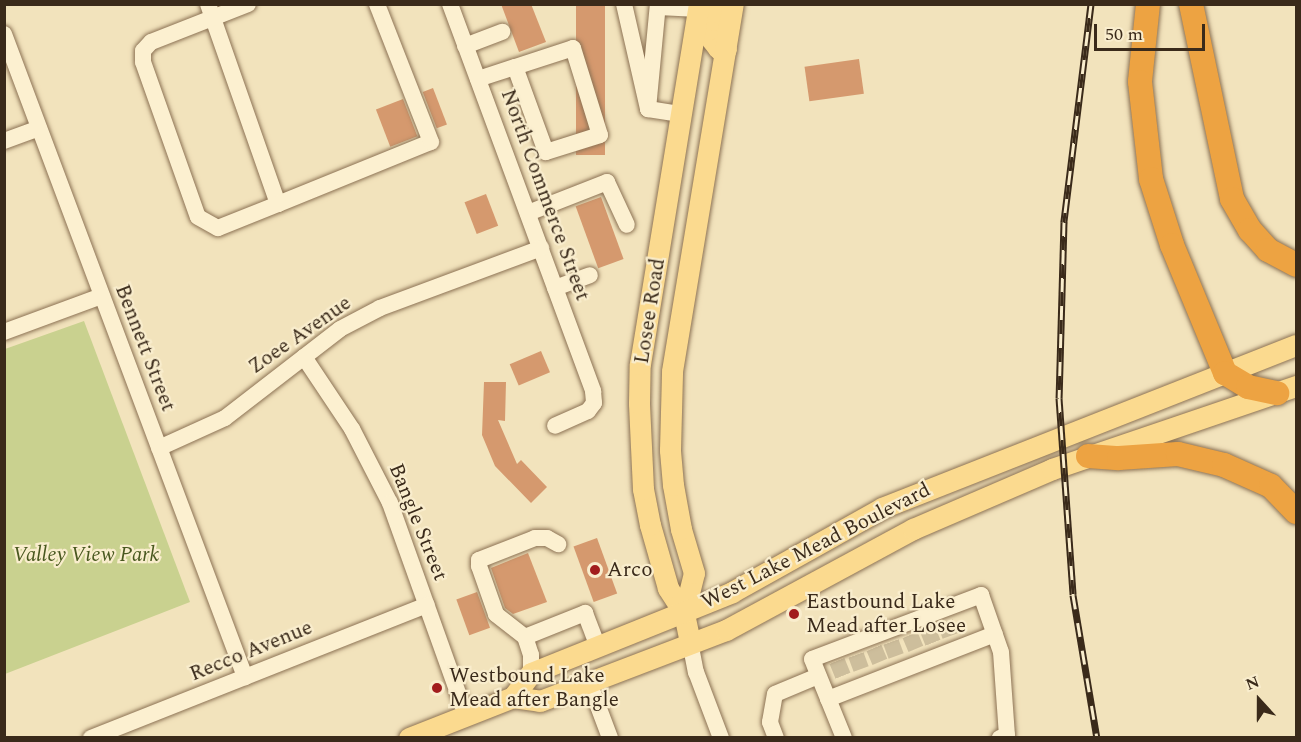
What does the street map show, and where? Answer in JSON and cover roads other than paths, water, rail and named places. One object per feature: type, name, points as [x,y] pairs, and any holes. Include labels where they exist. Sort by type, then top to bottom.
[{"type":"highway","points":[[1148,4],[1140,82],[1151,179],[1172,245],[1225,373],[1248,387],[1287,390]]},
{"type":"highway","points":[[1191,4],[1233,199],[1250,230],[1268,250],[1296,265]]},
{"type":"highway","points":[[1088,456],[1119,458],[1178,454],[1224,465],[1271,486],[1296,512]]},
{"type":"main road","name":"Losee Road","points":[[684,613],[694,573],[681,529],[673,485],[670,450],[672,371],[733,4]]},
{"type":"main road","name":"Losee Road","points":[[690,642],[684,613],[668,588],[648,516],[643,489],[639,403],[640,364],[681,114],[704,6]]},
{"type":"main road","points":[[704,6],[712,40],[718,48],[726,49]]},
{"type":"main road","name":"West Lake Mead Boulevard","points":[[531,673],[732,592],[893,503],[1296,345]]},
{"type":"main road","name":"West Lake Mead Boulevard","points":[[409,738],[513,697],[540,701],[726,630],[913,529],[1088,456],[1287,390]]},
{"type":"main road","points":[[513,697],[531,673]]},
{"type":"street","points":[[248,4],[211,12],[151,42],[143,51],[143,62],[198,217],[218,228],[431,142],[377,4]]},
{"type":"street","name":"North Commerce Street","points":[[450,4],[593,391],[594,403],[588,411],[555,426]]},
{"type":"street","points":[[624,4],[648,109]]},
{"type":"street","points":[[648,109],[658,6],[704,6]]},
{"type":"street","points":[[211,12],[278,204]]},
{"type":"street","points":[[465,46],[502,32]]},
{"type":"street","name":"Bennett Street","points":[[4,34],[245,677]]},
{"type":"street","points":[[478,79],[573,48],[600,135],[546,152],[515,67]]},
{"type":"street","points":[[648,109],[681,114]]},
{"type":"street","points":[[4,141],[39,128]]},
{"type":"street","points":[[528,213],[607,182],[627,225]]},
{"type":"street","name":"Zoee Avenue","points":[[159,448],[225,418],[340,329],[380,308],[541,248]]},
{"type":"street","points":[[555,288],[590,274]]},
{"type":"street","points":[[4,332],[102,296]]},
{"type":"street","name":"Bangle Street","points":[[304,357],[352,429],[390,503],[466,715]]},
{"type":"street","points":[[531,673],[531,655],[525,637],[496,614],[478,566],[480,560],[535,538],[547,538],[558,544]]},
{"type":"street","points":[[840,669],[948,630],[981,595],[1001,652],[1005,737]]},
{"type":"street","name":"Recco Avenue","points":[[91,738],[427,605]]},
{"type":"street","points":[[525,637],[585,613],[598,647]]},
{"type":"street","points":[[840,736],[812,659],[840,669],[948,630],[995,634]]},
{"type":"street","name":"Losee Road","points":[[690,642],[696,672],[721,738]]},
{"type":"street","points":[[828,699],[840,669]]},
{"type":"street","points":[[776,738],[770,722],[775,694],[818,676]]},
{"type":"street","points":[[589,682],[610,738]]},
{"type":"tunnel","points":[[945,622],[950,636]]},
{"type":"tunnel","points":[[927,628],[933,643]]},
{"type":"tunnel","points":[[910,635],[916,649]]},
{"type":"tunnel","points":[[891,642],[896,656]]},
{"type":"tunnel","points":[[874,648],[880,662]]},
{"type":"tunnel","points":[[856,655],[861,669]]},
{"type":"tunnel","points":[[837,661],[843,676]]},
{"type":"railway","points":[[1091,4],[1064,222],[1059,398],[1073,595],[1097,738]]},
{"type":"place","name":"Arco","points":[[595,570]]},
{"type":"place","name":"Eastbound Lake Mead after Losee","points":[[794,614]]},
{"type":"place","name":"Westbound Lake Mead after Bangle","points":[[437,688]]},
{"type":"park label","name":"Valley View Park","points":[[86,555]]}]
